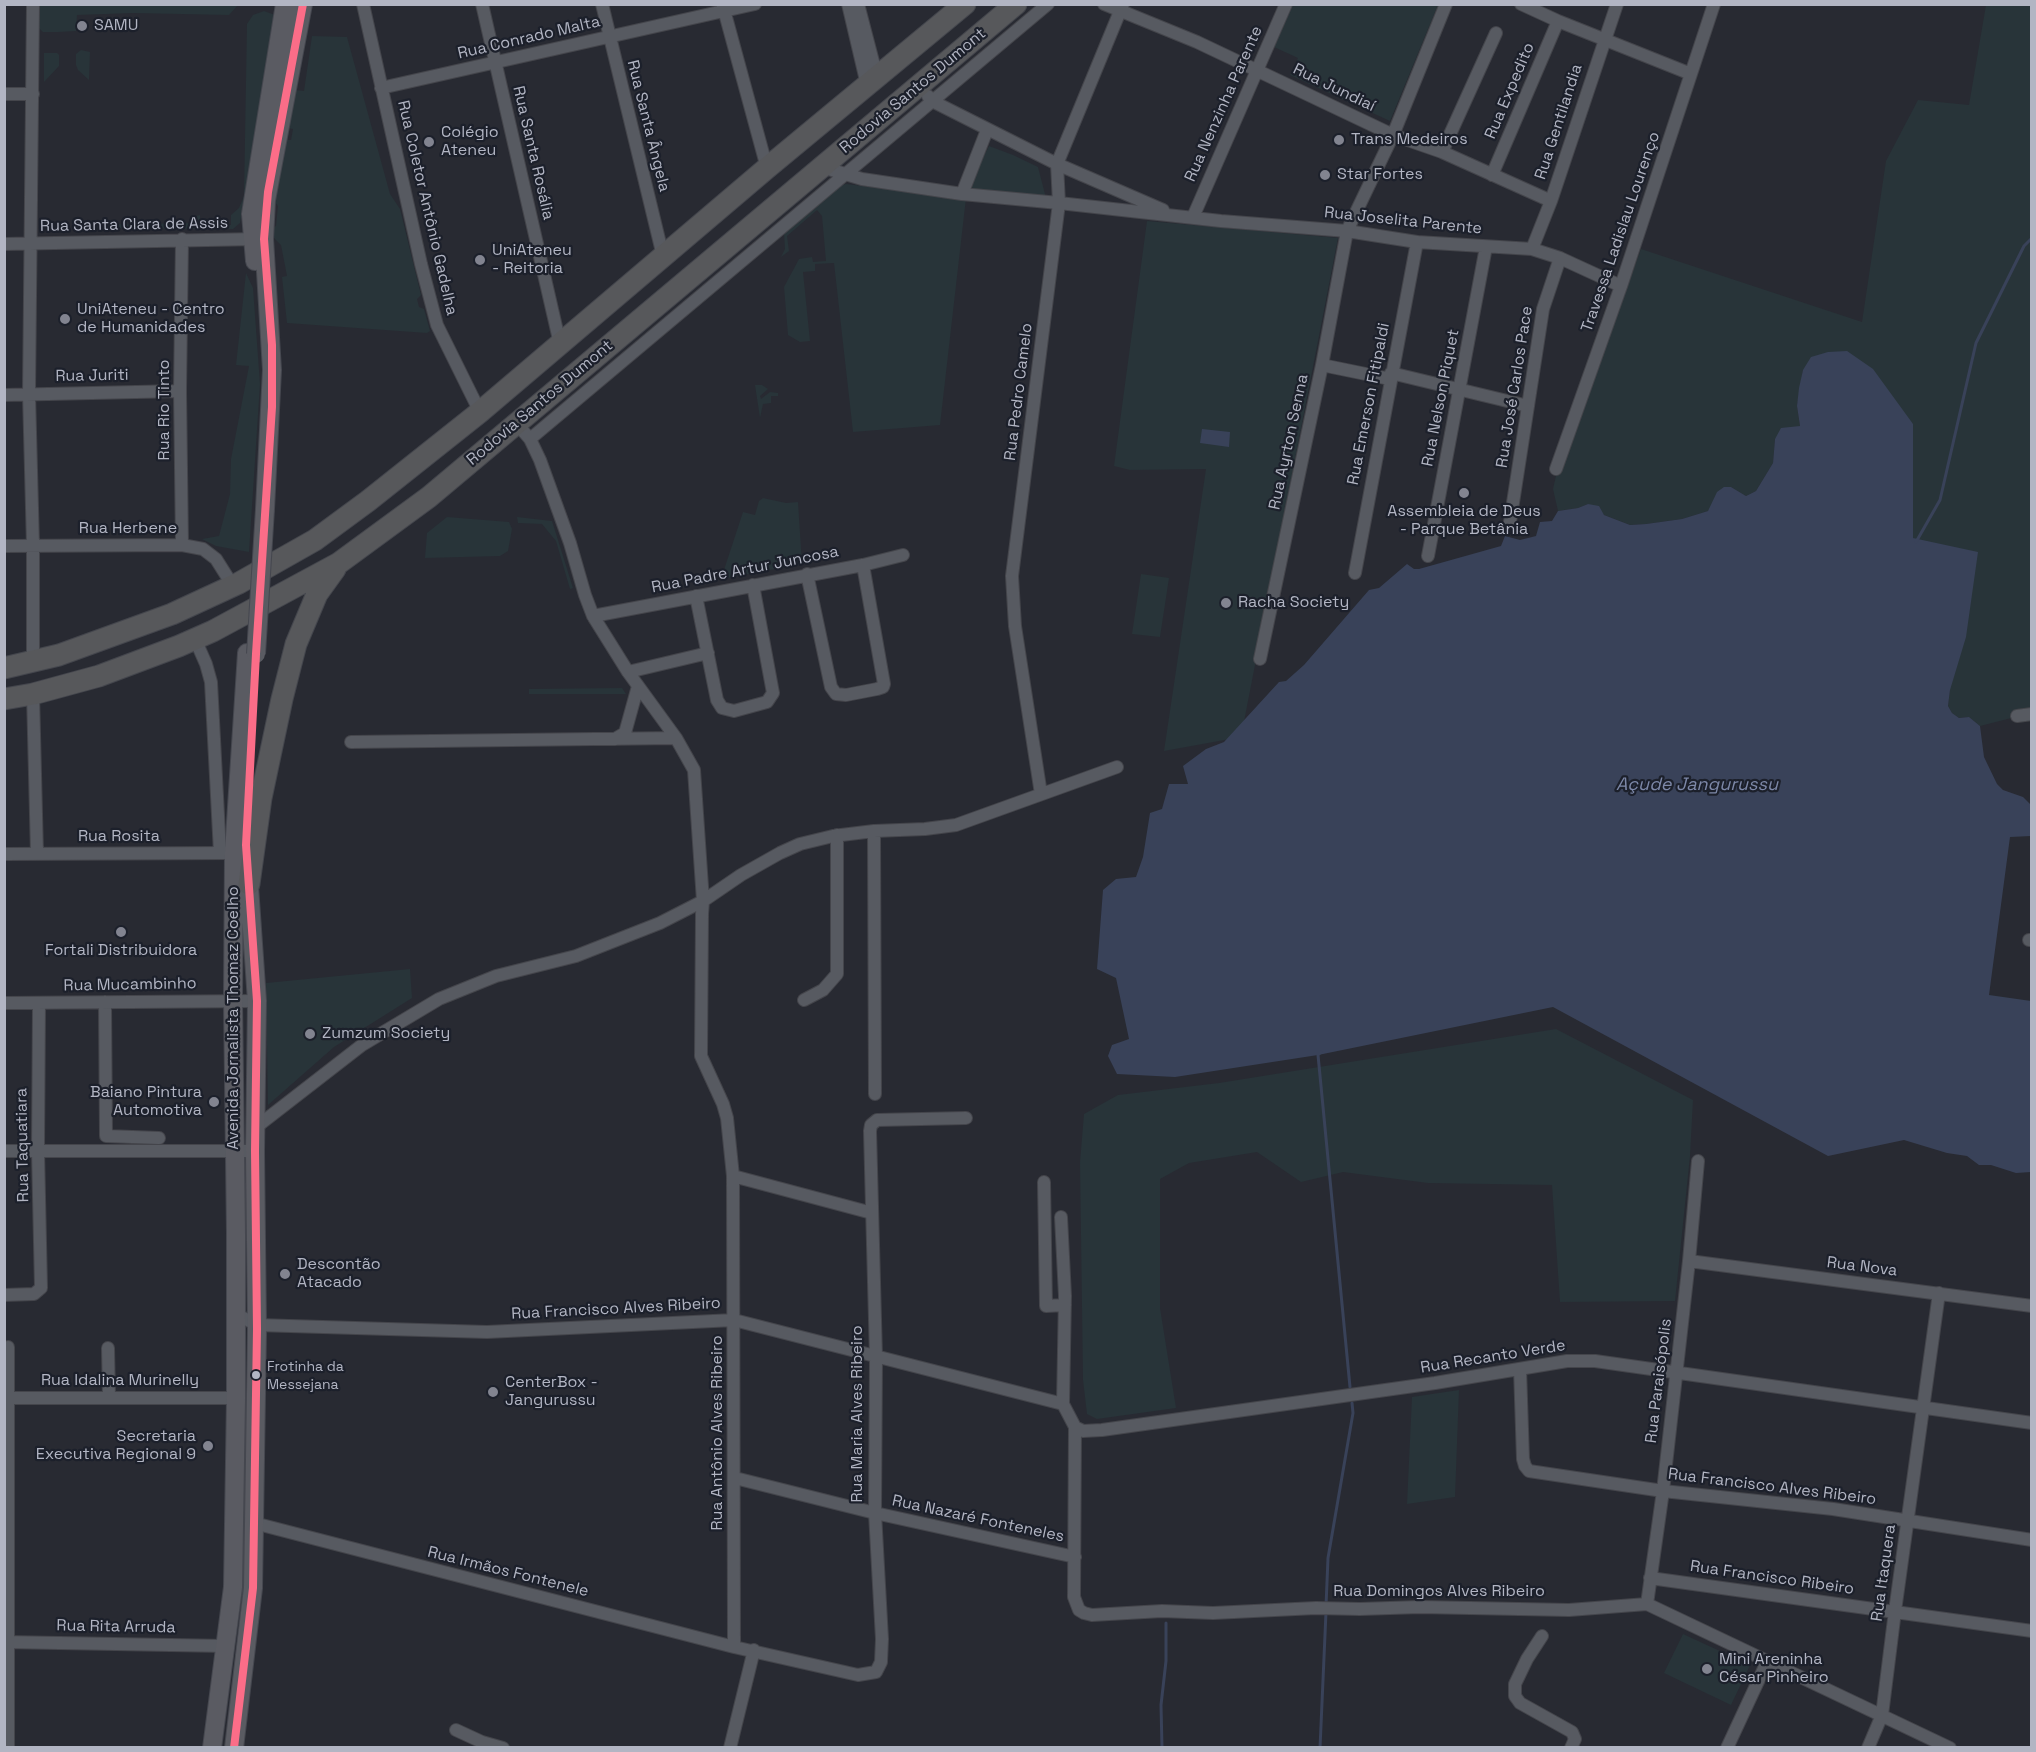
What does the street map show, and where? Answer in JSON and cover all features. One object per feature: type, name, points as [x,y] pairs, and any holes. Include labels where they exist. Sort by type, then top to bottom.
[{"type":"highway","name":"Rodovia Santos Dumont","points":[[4,668],[59,656],[172,614],[233,586],[315,540],[480,412],[767,168],[965,4]]},
{"type":"highway","name":"Rodovia Santos Dumont","points":[[4,699],[33,694],[99,676],[195,639],[260,607],[339,563],[523,431],[822,167],[926,93],[1016,4]]},
{"type":"highway","points":[[249,884],[261,798],[296,644],[317,594],[339,563]]},
{"type":"main road","name":"Avenida Jornalista Thomaz Coelho","points":[[258,239],[251,214],[285,4]]},
{"type":"main road","name":"Avenida Jornalista Thomaz Coelho","points":[[234,1748],[253,1588],[257,1325],[255,1128],[257,1001],[246,845],[251,654],[261,508],[264,365],[257,270],[258,239],[303,4]]},
{"type":"main road","name":"Avenida Jornalista Thomaz Coelho","points":[[212,1748],[233,1587],[235,1499],[235,1150],[233,1001],[227,853],[251,654]]},
{"type":"main road","points":[[235,1499],[254,1500]]},
{"type":"main road","points":[[233,1587],[253,1588]]},
{"type":"street","points":[[33,4],[29,394],[33,662]]},
{"type":"street","name":"Rua Coletor Antônio Gadelha","points":[[363,4],[437,325],[480,412]]},
{"type":"street","name":"Rua Santa Rosália","points":[[482,4],[560,344]]},
{"type":"street","name":"Rua Santa Ângela","points":[[602,4],[663,256]]},
{"type":"street","name":"Rua Conrado Malta","points":[[381,88],[723,8],[755,4]]},
{"type":"street","points":[[848,4],[872,81]]},
{"type":"street","points":[[858,4],[872,81]]},
{"type":"street","points":[[703,901],[694,770],[676,738],[628,672],[593,616],[540,460],[523,431],[843,175],[926,93],[1048,4]]},
{"type":"street","name":"Rua Jundiaí","points":[[1104,4],[1121,8],[1197,42],[1393,135],[1442,152],[1551,201]]},
{"type":"street","name":"Rua Nenzinha Parente","points":[[1193,217],[1286,4]]},
{"type":"street","name":"Rua Ayrton Senna","points":[[1260,659],[1322,365],[1347,231],[1393,135],[1446,4]]},
{"type":"street","points":[[1521,4],[1691,74]]},
{"type":"street","name":"Rua Gentilandia","points":[[1532,249],[1551,201],[1617,4]]},
{"type":"street","name":"Travessa Ladislau Lourenço","points":[[1556,469],[1621,286],[1714,4]]},
{"type":"street","points":[[723,8],[767,168]]},
{"type":"street","name":"Rua Pedro Camelo","points":[[1041,794],[1015,626],[1012,576],[1059,203],[1057,164],[1121,8]]},
{"type":"street","name":"Rua Expedito","points":[[1492,175],[1558,21]]},
{"type":"street","points":[[1442,152],[1496,33]]},
{"type":"street","name":"Rua Joselita Parente","points":[[926,93],[987,130],[1057,164],[1175,215]]},
{"type":"street","points":[[4,94],[33,94]]},
{"type":"street","points":[[962,194],[987,130]]},
{"type":"street","name":"Rua Joselita Parente","points":[[822,167],[843,175],[962,194],[1347,231],[1417,242],[1532,249],[1560,258],[1621,286]]},
{"type":"street","name":"Rua Rio Tinto","points":[[182,239],[180,391],[182,545]]},
{"type":"street","name":"Rua Santa Clara de Assis","points":[[4,244],[258,239]]},
{"type":"street","name":"Rua Emerson Fitipaldi","points":[[1355,573],[1417,242]]},
{"type":"street","name":"Rua Nelson Piquet","points":[[1428,556],[1486,247]]},
{"type":"street","name":"Rua José Carlos Pace","points":[[1510,522],[1543,309],[1560,258]]},
{"type":"street","points":[[1322,365],[1391,376],[1528,406]]},
{"type":"street","name":"Rua Juriti","points":[[4,395],[180,391]]},
{"type":"street","name":"Rua Herbene","points":[[4,546],[182,545],[203,549],[216,559],[233,586]]},
{"type":"street","name":"Rua Padre Artur Juncosa","points":[[593,616],[862,565],[903,555]]},
{"type":"street","points":[[807,574],[831,687],[836,694],[846,695],[883,687],[884,682],[862,565]]},
{"type":"street","points":[[696,596],[716,692],[722,708],[734,711],[761,705],[771,698],[772,686],[753,585]]},
{"type":"street","points":[[195,639],[211,682],[227,853]]},
{"type":"street","points":[[628,672],[708,653]]},
{"type":"street","points":[[615,739],[626,733],[638,686]]},
{"type":"street","points":[[33,694],[37,854]]},
{"type":"street","points":[[2017,717],[2031,714]]},
{"type":"street","points":[[351,742],[676,738]]},
{"type":"street","points":[[255,1128],[279,1112],[362,1045],[439,999],[496,976],[576,956],[660,923],[703,901],[780,852],[800,844],[837,836],[956,825],[1117,767]]},
{"type":"street","points":[[874,831],[875,1094]]},
{"type":"street","points":[[804,1000],[823,990],[837,974],[837,836]]},
{"type":"street","name":"Rua Rosita","points":[[4,854],[227,853]]},
{"type":"street","name":"Rua Antônio Alves Ribeiro","points":[[703,901],[701,1056],[727,1118],[733,1176],[734,1647]]},
{"type":"street","name":"Rua Mucambinho","points":[[4,1003],[257,1001]]},
{"type":"street","points":[[105,1002],[106,1136],[159,1138]]},
{"type":"street","name":"Rua Taquatiara","points":[[4,1295],[34,1294],[41,1287],[38,1151],[39,1003]]},
{"type":"street","name":"Rua Maria Alves Ribeiro","points":[[754,1650],[858,1675],[876,1672],[881,1662],[882,1639],[875,1513],[876,1357],[870,1131],[873,1122],[877,1120],[966,1118]]},
{"type":"street","points":[[4,1152],[255,1151]]},
{"type":"street","name":"Rua Paraisópolis","points":[[1647,1604],[1689,1261],[1698,1161]]},
{"type":"street","points":[[733,1176],[872,1213]]},
{"type":"street","points":[[1044,1182],[1046,1306],[1065,1305]]},
{"type":"street","points":[[1060,1217],[1065,1305],[1063,1404],[1075,1427]]},
{"type":"street","name":"Rua Nova","points":[[1689,1261],[2031,1306]]},
{"type":"street","name":"Rua Itaquera","points":[[1868,1748],[1882,1715],[1939,1293]]},
{"type":"street","name":"Rua Francisco Alves Ribeiro","points":[[236,1314],[257,1325],[487,1332],[734,1320],[1063,1404]]},
{"type":"street","points":[[8,1347],[6,1398],[8,1748]]},
{"type":"street","points":[[108,1348],[109,1397]]},
{"type":"street","name":"Rua Recanto Verde","points":[[1075,1427],[1083,1431],[1102,1430],[1435,1383],[1567,1361],[1595,1361],[2031,1423]]},
{"type":"street","name":"Rua Francisco Alves Ribeiro","points":[[1520,1370],[1523,1452],[1525,1466],[1529,1471],[1662,1491],[1833,1509],[2031,1540]]},
{"type":"street","name":"Rua Idalina Murinelly","points":[[6,1398],[236,1398]]},
{"type":"street","name":"Rua Domingos Alves Ribeiro","points":[[1075,1427],[1074,1597],[1079,1610],[1084,1613],[1092,1615],[1162,1611],[1213,1612],[1420,1606],[1569,1610],[1647,1604]]},
{"type":"street","name":"Rua Nazaré Fonteneles","points":[[735,1478],[875,1513],[1075,1557]]},
{"type":"street","name":"Rua Irmãos Fontenele","points":[[254,1523],[734,1647],[754,1650]]},
{"type":"street","name":"Rua Francisco Ribeiro","points":[[1650,1578],[2031,1631]]},
{"type":"street","points":[[1647,1604],[1950,1748]]},
{"type":"street","points":[[1542,1636],[1515,1684],[1515,1696],[1520,1703],[1572,1732],[1575,1739],[1572,1748]]},
{"type":"street","name":"Rua Rita Arruda","points":[[6,1642],[226,1646]]},
{"type":"street","points":[[730,1748],[754,1650]]},
{"type":"street","points":[[1727,1748],[1767,1662]]},
{"type":"street","points":[[456,1730],[482,1745],[503,1748]]},
{"type":"shaded area","points":[[38,5],[238,5],[229,15],[133,13],[77,15],[76,31],[43,32],[38,27]]},
{"type":"shaded area","points":[[1293,5],[1438,5],[1390,121],[1290,75],[1298,58],[1274,47]]},
{"type":"shaded area","points":[[1986,5],[2031,5],[2031,713],[1980,726],[1969,717],[1959,718],[1948,706],[1950,690],[1913,538],[1913,424],[1803,370],[1797,406],[1800,426],[1775,439],[1773,463],[1756,491],[1746,496],[1731,487],[1708,511],[1682,519],[1630,525],[1604,515],[1588,504],[1558,511],[1553,489],[1641,249],[1862,322],[1886,161],[1918,100],[1969,105]]},
{"type":"shaded area","points":[[264,11],[275,15],[240,223],[233,229],[78,228],[79,225],[194,223],[196,216],[200,215],[200,223],[231,225],[231,215],[239,208],[244,196],[247,24],[253,15]]},
{"type":"shaded area","points":[[312,36],[347,37],[390,194],[400,209],[421,295],[417,299],[419,307],[424,309],[430,331],[427,333],[287,323],[282,277],[287,276],[281,245],[274,238],[278,206],[274,201],[286,140],[291,140],[293,129],[287,128],[295,90],[304,91]]},
{"type":"shaded area","points":[[81,50],[90,52],[89,80],[76,65],[76,54]]},
{"type":"shaded area","points":[[44,53],[57,53],[59,66],[44,82]]},
{"type":"shaded area","points":[[989,146],[1038,167],[1046,198],[971,191],[969,186]]},
{"type":"shaded area","points":[[846,184],[966,198],[940,425],[853,432],[834,263],[815,264],[815,271],[803,272],[810,341],[800,342],[788,335],[784,287],[799,259],[812,257],[813,262],[826,261],[822,216],[817,210],[787,236],[789,251],[781,257],[785,249],[784,233]]},
{"type":"shaded area","name":"Racha Society","points":[[1147,221],[1338,238],[1241,737],[1164,751],[1206,469],[1130,470],[1114,466]]},
{"type":"shaded area","points":[[246,273],[253,288],[260,384],[249,552],[216,546],[202,539],[219,536],[230,494],[231,459],[249,366],[236,365]]},
{"type":"shaded area","points":[[755,385],[762,385],[768,389],[760,396],[761,399],[770,392],[778,393],[778,396],[771,396],[771,403],[763,404],[760,418]]},
{"type":"shaded area","points":[[763,498],[786,503],[798,502],[802,564],[721,579],[743,512],[755,515],[759,501]]},
{"type":"shaded area","points":[[447,517],[509,522],[512,529],[508,551],[500,556],[425,558],[427,533]]},
{"type":"shaded area","points":[[517,517],[552,521],[573,588],[570,589],[556,541],[542,524],[518,523]]},
{"type":"shaded area","points":[[1141,574],[1169,578],[1160,637],[1132,634]]},
{"type":"shaded area","points":[[622,688],[626,694],[529,694],[529,689]]},
{"type":"shaded area","name":"Zumzum Society","points":[[410,969],[412,998],[334,1047],[268,1105],[266,983]]},
{"type":"shaded area","points":[[1556,1029],[1693,1100],[1690,1156],[1675,1301],[1560,1302],[1552,1185],[1428,1183],[1343,1172],[1301,1182],[1257,1152],[1189,1163],[1160,1179],[1160,1308],[1176,1408],[1097,1419],[1087,1414],[1083,1380],[1080,1162],[1084,1114],[1118,1095],[1219,1083]]},
{"type":"shaded area","points":[[1459,1390],[1455,1497],[1407,1504],[1412,1397]]},
{"type":"shaded area","name":"Mini Areninha César Pinheiro","points":[[1683,1634],[1750,1665],[1731,1705],[1664,1673]]},
{"type":"water","name":"Açude Jangurussu","points":[[1847,351],[1873,369],[1913,424],[1913,538],[1978,552],[1966,637],[1950,690],[1948,706],[1959,718],[1969,717],[1980,726],[1984,757],[1997,784],[2003,790],[2023,797],[2031,805],[2031,836],[2010,837],[1989,995],[2031,1001],[2031,1172],[2016,1173],[1991,1165],[1979,1165],[1967,1156],[1947,1153],[1904,1140],[1828,1156],[1553,1007],[1318,1055],[1175,1077],[1117,1074],[1108,1056],[1112,1045],[1129,1039],[1116,978],[1097,969],[1103,890],[1116,879],[1136,877],[1143,857],[1150,813],[1162,809],[1169,784],[1188,784],[1183,766],[1206,749],[1224,742],[1279,682],[1286,681],[1304,665],[1369,590],[1379,588],[1407,564],[1414,569],[1419,569],[1501,546],[1505,536],[1520,540],[1536,536],[1540,522],[1552,521],[1558,511],[1588,504],[1599,506],[1604,515],[1630,525],[1646,524],[1682,519],[1708,511],[1717,492],[1724,487],[1731,487],[1746,496],[1756,491],[1773,463],[1775,439],[1781,428],[1800,426],[1797,406],[1799,388],[1803,370],[1811,357],[1828,352]]},
{"type":"water","points":[[1202,429],[1230,432],[1229,447],[1200,443]]},
{"type":"waterway","points":[[1916,542],[1940,500],[1976,343],[2024,246],[2032,238]]},
{"type":"waterway","points":[[1321,1052],[1318,1055],[1350,1387]]},
{"type":"waterway","points":[[1326,1606],[1328,1558],[1353,1413],[1352,1403]]},
{"type":"waterway","points":[[1320,1748],[1326,1612]]},
{"type":"waterway","points":[[1162,1748],[1161,1705],[1166,1661],[1166,1623]]},
{"type":"transit line","points":[[234,1748],[253,1588],[257,1329],[255,1151],[257,1001],[246,845],[272,407],[272,345],[264,239],[268,192],[303,4]]},
{"type":"place","name":"SAMU","points":[[82,26]]},
{"type":"place","name":"Trans Medeiros","points":[[1339,140]]},
{"type":"place","name":"Colégio Ateneu","points":[[429,142]]},
{"type":"place","name":"Star Fortes","points":[[1325,175]]},
{"type":"place","name":"UniAteneu - Reitoria","points":[[480,260]]},
{"type":"place","name":"UniAteneu - Centro de Humanidades","points":[[65,319]]},
{"type":"place","name":"Assembleia de Deus - Parque Betânia","points":[[1464,493]]},
{"type":"place","name":"Racha Society","points":[[1226,603]]},
{"type":"place","name":"Fortali Distribuidora","points":[[121,932]]},
{"type":"place","name":"Zumzum Society","points":[[310,1034]]},
{"type":"place","name":"Baiano Pintura Automotiva","points":[[214,1102]]},
{"type":"place","name":"Descontão Atacado","points":[[285,1274]]},
{"type":"place","name":"Frotinha da Messejana","points":[[256,1375]]},
{"type":"place","name":"CenterBox - Jangurussu","points":[[493,1392]]},
{"type":"place","name":"Secretaria Executiva Regional 9","points":[[208,1446]]},
{"type":"place","name":"Mini Areninha César Pinheiro","points":[[1707,1669]]}]
